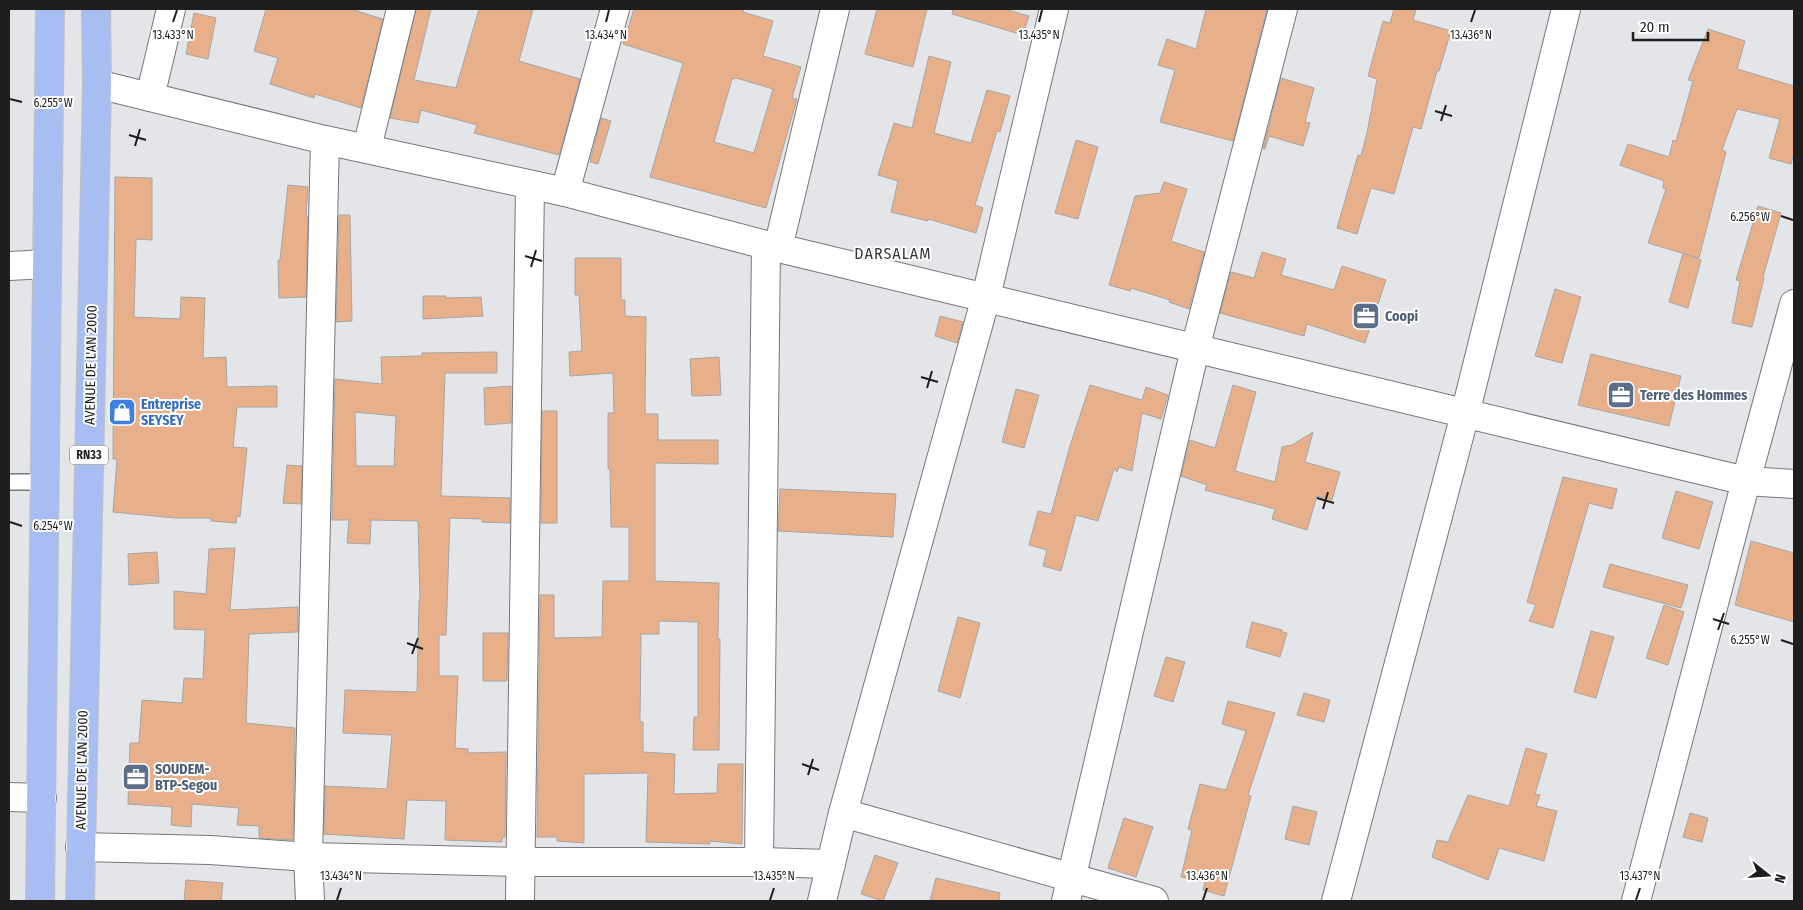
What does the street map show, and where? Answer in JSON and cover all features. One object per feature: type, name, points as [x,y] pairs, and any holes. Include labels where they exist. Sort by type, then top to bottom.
[{"type":"main road","points":[[40,901],[50,9]]},
{"type":"main road","name":"AVENUE DE L'AN 2000","points":[[80,901],[97,84],[96,9]]},
{"type":"street","points":[[150,97],[171,9]]},
{"type":"street","points":[[367,148],[401,9]]},
{"type":"street","points":[[564,192],[615,9]]},
{"type":"street","points":[[759,862],[772,247],[835,9]]},
{"type":"street","points":[[822,901],[843,813],[986,298],[1054,9]]},
{"type":"street","points":[[1069,889],[1195,349],[1283,9]]},
{"type":"street","points":[[1336,901],[1465,414],[1566,9]]},
{"type":"street","points":[[97,84],[325,140],[564,192],[772,247],[1746,481],[1794,484]]},
{"type":"street","points":[[310,901],[308,857],[325,140]]},
{"type":"street","points":[[520,901],[530,185]]},
{"type":"street","points":[[9,266],[47,264]]},
{"type":"street","points":[[1636,901],[1794,304]]},
{"type":"street","points":[[9,797],[42,798]]},
{"type":"street","points":[[843,813],[1069,889],[1154,901]]},
{"type":"street","points":[[80,847],[210,850],[308,857],[520,862],[759,862],[831,864]]},
{"type":"lane","points":[[9,482],[45,482]]},
{"type":"building","points":[[266,9],[350,9],[383,19],[361,108],[315,94],[314,98],[270,84],[278,58],[254,51]]},
{"type":"building","points":[[416,9],[431,9],[414,80],[456,88],[479,9],[533,9],[519,61],[580,79],[559,155],[474,133],[477,125],[421,110],[418,123],[390,118]]},
{"type":"building","points":[[634,9],[744,9],[743,12],[773,21],[763,56],[801,67],[792,98],[797,99],[766,208],[650,177],[683,63],[623,44]],"holes":[[[736,78],[773,89],[754,153],[714,142],[732,79]]]},
{"type":"building","points":[[877,9],[927,9],[913,67],[865,54]]},
{"type":"building","points":[[953,9],[1004,9],[1029,16],[1023,35],[952,14]]},
{"type":"building","points":[[1206,9],[1267,9],[1233,141],[1160,122],[1175,70],[1158,65],[1167,39],[1196,49]]},
{"type":"building","points":[[1394,9],[1416,9],[1413,20],[1451,31],[1439,71],[1437,71],[1421,129],[1413,127],[1394,194],[1371,188],[1357,234],[1337,228],[1358,155],[1361,156],[1367,133],[1377,79],[1368,76],[1383,21],[1390,23]]},
{"type":"building","points":[[194,13],[216,18],[208,59],[186,54]]},
{"type":"building","points":[[1708,29],[1745,41],[1737,69],[1794,86],[1794,153],[1791,164],[1769,158],[1780,119],[1737,109],[1722,150],[1726,152],[1699,258],[1648,243],[1666,189],[1663,188],[1664,181],[1620,165],[1628,144],[1669,157],[1673,140],[1676,141],[1693,81],[1688,80]]},
{"type":"building","points":[[929,56],[951,62],[934,133],[971,143],[987,90],[1010,96],[1000,132],[997,131],[975,205],[983,208],[976,233],[928,219],[928,221],[891,212],[898,181],[878,175],[894,123],[912,128]]},
{"type":"building","points":[[1281,78],[1314,88],[1305,122],[1310,123],[1303,146],[1269,136],[1265,149],[1263,149]]},
{"type":"building","points":[[601,118],[611,121],[598,164],[590,162]]},
{"type":"building","points":[[1076,140],[1098,147],[1078,219],[1055,213]]},
{"type":"building","points":[[115,177],[152,178],[152,240],[136,239],[134,317],[180,319],[181,297],[205,298],[203,358],[226,357],[227,387],[277,386],[277,407],[237,407],[233,447],[247,448],[240,517],[237,516],[236,523],[211,521],[211,518],[175,518],[113,512],[117,459],[113,459]]},
{"type":"building","points":[[1164,182],[1187,189],[1171,241],[1204,252],[1189,309],[1169,302],[1170,300],[1131,288],[1130,291],[1109,285],[1135,196],[1160,193]]},
{"type":"building","points":[[288,185],[308,187],[306,297],[279,298],[278,260],[280,260]]},
{"type":"building","points":[[1758,206],[1781,213],[1763,277],[1752,327],[1732,323],[1740,281],[1736,280]]},
{"type":"building","points":[[339,215],[350,215],[352,321],[336,322]]},
{"type":"building","points":[[1262,252],[1286,259],[1281,275],[1334,290],[1342,266],[1386,280],[1365,343],[1307,324],[1304,336],[1220,313],[1231,272],[1254,278]]},
{"type":"building","points":[[1683,253],[1701,260],[1688,308],[1669,302]]},
{"type":"building","points":[[575,258],[621,258],[621,300],[625,300],[625,316],[646,317],[645,414],[658,414],[658,440],[718,440],[718,464],[655,463],[655,581],[719,583],[719,750],[693,750],[694,717],[698,717],[698,622],[659,621],[659,634],[641,634],[640,722],[643,722],[643,752],[675,754],[674,794],[717,793],[718,764],[743,764],[742,844],[710,841],[710,844],[646,842],[648,773],[584,774],[584,843],[557,841],[557,837],[537,837],[540,595],[554,595],[554,638],[602,637],[603,581],[629,581],[629,527],[611,527],[608,413],[614,413],[613,373],[570,376],[569,352],[582,351],[579,295],[575,295]]},
{"type":"building","points":[[1555,289],[1581,297],[1562,363],[1535,356]]},
{"type":"building","points":[[423,296],[446,296],[446,298],[481,297],[483,316],[423,319]]},
{"type":"building","points":[[940,316],[963,322],[957,343],[935,336]]},
{"type":"building","points":[[497,352],[497,373],[445,373],[441,496],[510,498],[510,523],[482,522],[482,519],[450,518],[446,635],[439,635],[439,676],[458,676],[455,748],[468,749],[468,753],[506,752],[505,837],[502,837],[502,842],[445,840],[446,801],[407,800],[404,839],[324,834],[325,786],[387,789],[392,735],[343,733],[345,690],[417,692],[420,601],[418,521],[371,520],[370,544],[347,543],[349,520],[332,520],[335,379],[382,384],[381,357],[422,356],[422,353]],"holes":[[[355,412],[396,416],[394,466],[356,466]]]},
{"type":"building","points":[[1591,354],[1681,376],[1669,426],[1578,405]]},
{"type":"building","points":[[719,357],[721,395],[692,396],[690,359]]},
{"type":"building","points":[[1090,385],[1142,400],[1146,387],[1168,395],[1161,419],[1142,413],[1132,471],[1119,467],[1117,472],[1114,469],[1098,521],[1076,515],[1061,571],[1043,566],[1047,550],[1029,545],[1038,511],[1051,514]]},
{"type":"building","points":[[1233,385],[1256,392],[1235,471],[1275,482],[1282,447],[1292,445],[1313,432],[1305,462],[1340,472],[1332,500],[1317,496],[1307,530],[1272,519],[1275,509],[1205,490],[1207,485],[1181,476],[1190,440],[1215,448]]},
{"type":"building","points":[[511,386],[511,423],[485,425],[484,388]]},
{"type":"building","points":[[1016,389],[1039,395],[1024,448],[1002,442]]},
{"type":"building","points":[[542,411],[557,411],[557,523],[541,523]]},
{"type":"building","points":[[287,465],[302,466],[301,504],[283,503]]},
{"type":"building","points":[[1563,477],[1617,489],[1612,509],[1589,503],[1553,628],[1529,621],[1536,605],[1527,602]]},
{"type":"building","points":[[780,489],[896,494],[893,537],[778,531]]},
{"type":"building","points":[[1676,491],[1713,502],[1699,549],[1662,538]]},
{"type":"building","points":[[1751,541],[1794,553],[1794,622],[1735,605]]},
{"type":"building","points":[[235,548],[230,610],[298,607],[298,632],[249,634],[246,723],[295,728],[293,840],[259,838],[259,826],[237,825],[239,808],[192,804],[191,827],[171,825],[172,807],[128,804],[130,743],[139,743],[142,700],[182,703],[184,678],[203,679],[205,630],[174,629],[174,591],[206,594],[209,549]]},
{"type":"building","points":[[157,552],[159,583],[129,585],[128,554]]},
{"type":"building","points":[[1610,564],[1688,585],[1681,608],[1603,587]]},
{"type":"building","points":[[1664,605],[1684,612],[1668,665],[1646,658]]},
{"type":"building","points":[[958,617],[980,623],[960,698],[938,691]]},
{"type":"building","points":[[1252,622],[1287,633],[1280,657],[1246,647]]},
{"type":"building","points":[[1591,631],[1614,637],[1596,698],[1574,692]]},
{"type":"building","points":[[483,633],[508,633],[507,681],[483,681]]},
{"type":"building","points":[[1166,657],[1185,662],[1173,702],[1154,696]]},
{"type":"building","points":[[1304,693],[1330,700],[1324,722],[1297,715]]},
{"type":"building","points":[[1228,701],[1275,713],[1248,795],[1251,796],[1224,896],[1203,890],[1205,882],[1181,877],[1192,830],[1188,829],[1200,784],[1226,790],[1246,731],[1222,724]]},
{"type":"building","points":[[1526,748],[1547,754],[1535,794],[1540,795],[1536,806],[1557,811],[1544,861],[1499,848],[1488,880],[1432,857],[1437,840],[1448,842],[1468,795],[1509,806]]},
{"type":"building","points":[[1293,806],[1317,812],[1309,845],[1285,839]]},
{"type":"building","points":[[1690,813],[1708,818],[1702,842],[1683,837]]},
{"type":"building","points":[[1124,818],[1153,827],[1136,877],[1108,868]]},
{"type":"building","points":[[875,855],[898,863],[883,901],[861,894]]},
{"type":"building","points":[[936,878],[1000,893],[999,901],[930,901]]},
{"type":"building","points":[[186,880],[223,883],[221,901],[184,901]]},
{"type":"place","name":"Coopi","points":[[1366,316]]},
{"type":"place","name":"Terre des Hommes","points":[[1621,395]]},
{"type":"place","name":"Entreprise SEYSEY","points":[[122,412]]},
{"type":"place","name":"SOUDEM- BTP-Segou","points":[[136,777]]},
{"type":"district","name":"DARSALAM","points":[[893,253]]}]
